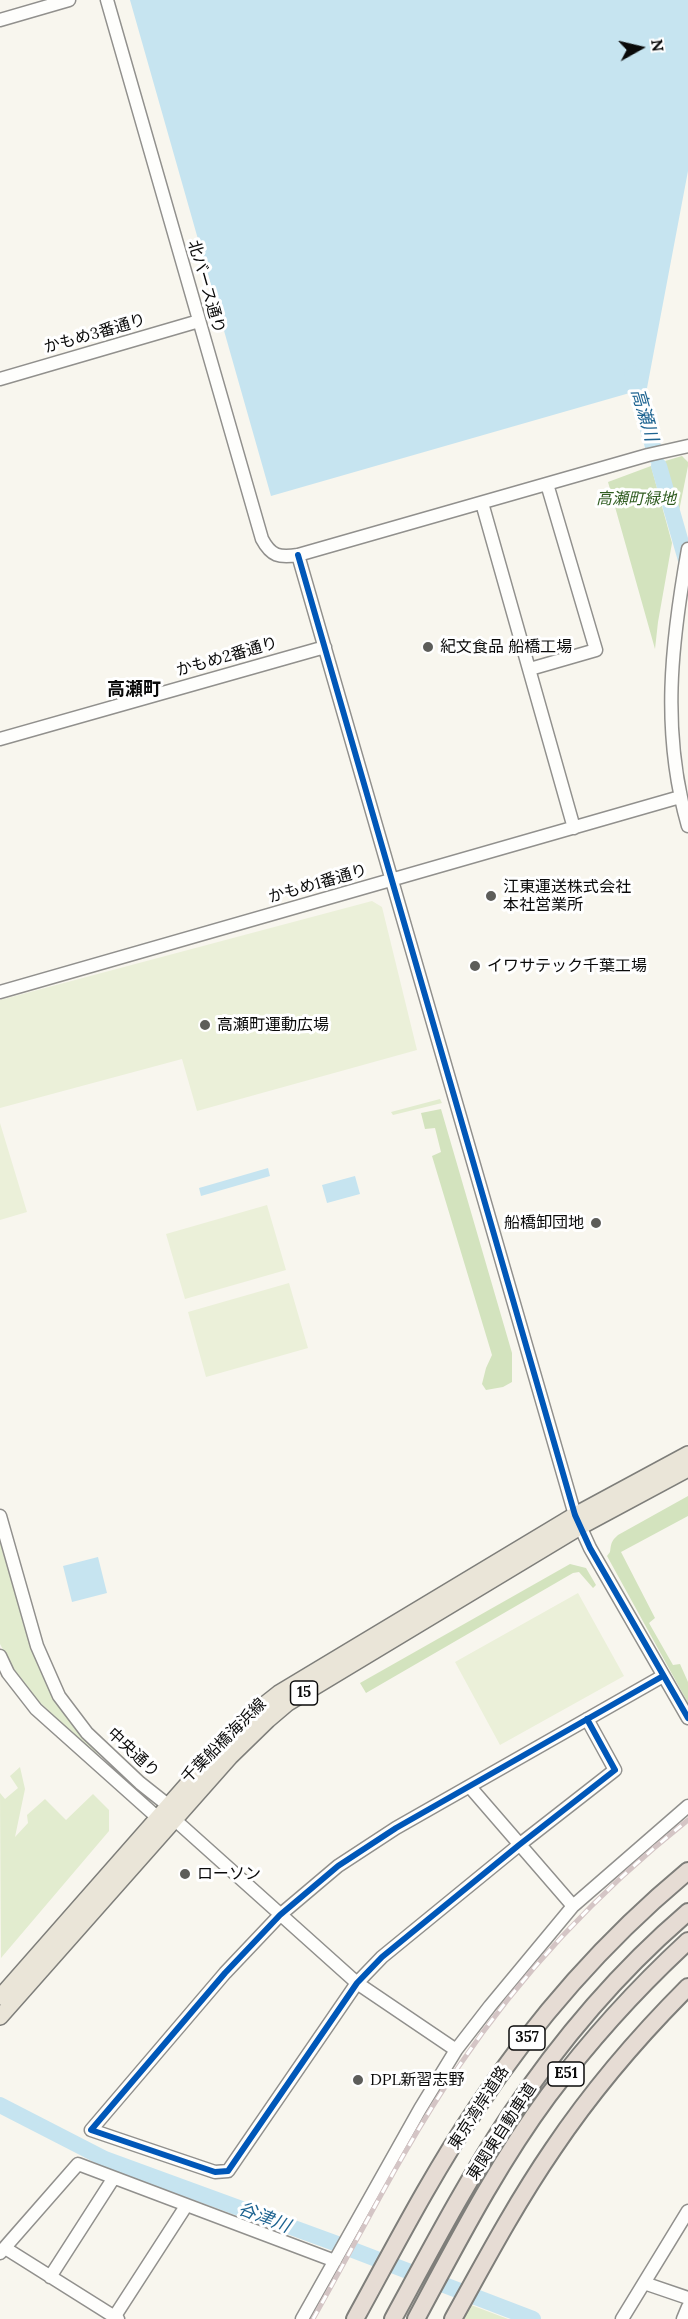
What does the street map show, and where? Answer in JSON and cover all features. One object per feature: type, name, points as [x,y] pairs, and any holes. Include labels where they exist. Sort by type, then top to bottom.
[{"type":"highway","name":"東京湾岸道路","points":[[355,2319],[474,2111],[522,2043],[604,1949],[688,1871]]},
{"type":"highway","name":"東関東自動車道","points":[[393,2319],[449,2217],[509,2117],[550,2060],[603,1997],[688,1912]]},
{"type":"highway","name":"東関東自動車道","points":[[416,2319],[466,2226],[548,2097],[627,2002],[688,1941]]},
{"type":"highway","points":[[453,2319],[527,2189],[568,2128],[627,2052],[688,1987]]},
{"type":"main road","name":"千葉船橋海浜線","points":[[0,2017],[171,1812],[220,1747],[260,1708],[279,1693],[578,1521],[688,1454]]},
{"type":"main road","name":"千葉船橋海浜線","points":[[578,1521],[688,1469]]},
{"type":"main road","name":"千葉船橋海浜線","points":[[0,1997],[158,1818],[171,1812]]},
{"type":"street","points":[[0,20],[69,0]]},
{"type":"street","name":"北バース通り","points":[[107,0],[262,539],[271,553],[278,557],[298,555]]},
{"type":"street","name":"かもめ3番通り","points":[[0,379],[199,321]]},
{"type":"street","points":[[688,446],[648,455],[298,555],[578,1521],[590,1548],[688,1718]]},
{"type":"street","points":[[530,669],[596,650],[547,484]]},
{"type":"street","points":[[482,503],[574,828]]},
{"type":"street","points":[[688,549],[675,620],[670,696],[670,715],[680,797],[688,826]]},
{"type":"street","name":"かもめ2番通り","points":[[0,739],[325,647]]},
{"type":"street","name":"かもめ1番通り","points":[[0,992],[680,797]]},
{"type":"street","name":"中央通り","points":[[0,1516],[37,1646],[59,1696],[87,1733],[280,1916],[357,1983],[456,2050]]},
{"type":"street","name":"中央通り","points":[[0,1656],[8,1673],[36,1709],[158,1818]]},
{"type":"street","points":[[586,1719],[615,1770],[382,1957],[357,1983],[228,2171],[215,2172],[91,2130],[225,1973],[280,1916],[338,1866],[396,1828],[470,1787],[586,1719],[663,1676]]},
{"type":"street","points":[[470,1787],[573,1906]]},
{"type":"street","points":[[302,2319],[456,2050],[573,1906],[688,1806]]},
{"type":"street","points":[[186,2206],[116,2318],[51,2277],[2,2250],[78,2164],[335,2261]]},
{"type":"street","points":[[51,2277],[113,2179]]},
{"type":"street","points":[[622,2319],[688,2211]]},
{"type":"street","points":[[644,2283],[688,2298]]},
{"type":"street","points":[[682,2319],[688,2307]]},
{"type":"green space","name":"高瀬町緑地","points":[[682,456],[688,462],[688,466],[679,511],[665,461]]},
{"type":"green space","name":"高瀬町緑地","points":[[651,466],[672,543],[655,649],[608,482]]},
{"type":"green space","name":"高瀬町運動広場","points":[[372,901],[382,907],[417,1050],[197,1111],[182,1059],[0,1108],[0,1000]]},
{"type":"green space","points":[[440,1099],[442,1103],[393,1115],[391,1112]]},
{"type":"green space","points":[[441,1109],[512,1353],[512,1382],[503,1387],[486,1390],[482,1384],[492,1355],[432,1156],[441,1152],[435,1128],[425,1129],[421,1113]]},
{"type":"green space","points":[[0,1123],[27,1212],[0,1220]]},
{"type":"green space","points":[[267,1205],[286,1270],[185,1299],[166,1234]]},
{"type":"green space","points":[[289,1283],[308,1348],[206,1377],[188,1312]]},
{"type":"green space","points":[[688,1496],[688,1516],[621,1552],[655,1618],[649,1623],[673,1665],[680,1664],[688,1682],[688,1703],[607,1556],[618,1535]]},
{"type":"green space","points":[[0,1537],[37,1664],[55,1699],[105,1763],[32,1695],[14,1670],[0,1644]]},
{"type":"green space","points":[[570,1564],[586,1568],[596,1585],[593,1588],[579,1572],[573,1573],[366,1693],[360,1683]]},
{"type":"green space","points":[[578,1593],[624,1676],[500,1745],[455,1662]]},
{"type":"green space","points":[[20,1767],[25,1789],[15,1837],[28,1823],[27,1815],[45,1799],[66,1820],[93,1794],[109,1810],[109,1831],[1,1958],[0,1793],[5,1799],[18,1788],[10,1776]]},
{"type":"green space","points":[[471,2305],[508,2319],[464,2319]]},
{"type":"water","points":[[130,0],[688,0],[688,171],[647,388],[271,496]]},
{"type":"water","points":[[268,1168],[270,1176],[201,1196],[199,1188]]},
{"type":"water","points":[[355,1176],[360,1194],[327,1203],[322,1185]]},
{"type":"water","points":[[98,1557],[107,1593],[72,1602],[63,1566]]},
{"type":"waterway","name":"高瀬川","points":[[632,373],[656,457]]},
{"type":"waterway","name":"高瀬川","points":[[659,466],[688,567]]},
{"type":"waterway","name":"谷津川","points":[[0,2105],[105,2159],[533,2319]]},
{"type":"railway","points":[[313,2319],[420,2127],[483,2032],[536,1966],[593,1904],[688,1820]]},
{"type":"cycle path","points":[[298,555],[575,1515],[590,1548],[688,1718]]},
{"type":"cycle path","points":[[587,1719],[615,1770],[382,1957],[357,1983],[228,2171],[215,2172],[91,2130],[225,1973],[280,1915],[338,1866],[396,1828],[663,1676]]},
{"type":"place","name":"紀文食品 船橋工場","points":[[428,647]]},
{"type":"place","name":"江東運送株式会社 本社営業所","points":[[491,896]]},
{"type":"place","name":"イワサテック千葉工場","points":[[475,966]]},
{"type":"place","name":"高瀬町運動広場","points":[[205,1025]]},
{"type":"place","name":"船橋卸団地","points":[[596,1223]]},
{"type":"place","name":"ローソン","points":[[185,1874]]},
{"type":"place","name":"DPL新習志野","points":[[358,2080]]},
{"type":"district","name":"高瀬町","points":[[134,690]]}]
